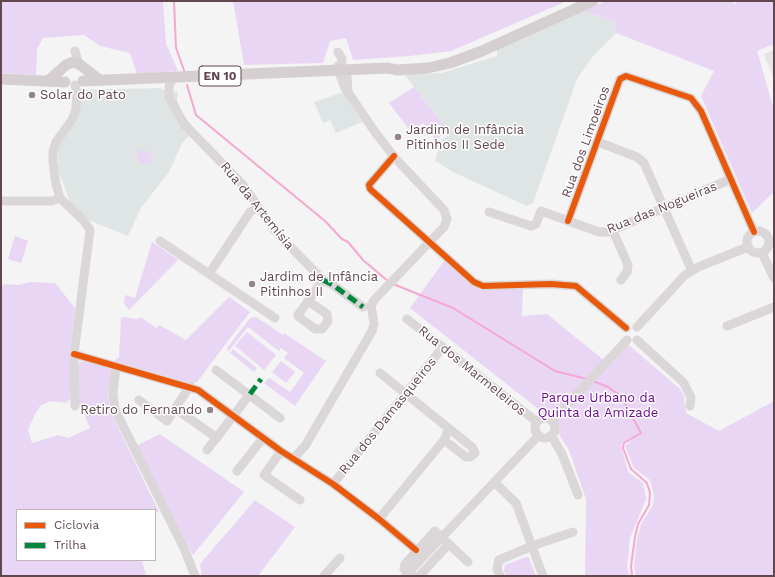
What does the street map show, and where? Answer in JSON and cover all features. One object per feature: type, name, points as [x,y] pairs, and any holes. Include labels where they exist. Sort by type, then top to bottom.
[{"type":"main road","name":"EN 10","points":[[1,79],[75,83],[100,80],[172,79],[388,68],[397,65],[440,59],[455,55],[580,1]]},
{"type":"main road","name":"EN 10","points":[[388,68],[397,70],[428,68],[450,63],[593,1]]},
{"type":"main road","points":[[74,65],[100,80]]},
{"type":"main road","points":[[48,81],[74,65]]},
{"type":"main road","points":[[74,65],[85,73],[75,83],[62,73],[74,65]]},
{"type":"street","points":[[293,459],[305,446],[372,331],[374,324],[372,305],[375,299],[446,223],[446,213],[394,156],[371,127],[342,84],[340,71]]},
{"type":"street","name":"Rua dos Limoeiros","points":[[568,221],[620,79],[622,77],[630,76],[691,98],[701,111],[754,232]]},
{"type":"street","name":"Rua da Artemísia","points":[[172,79],[169,87],[169,97],[184,124],[243,185],[275,232],[324,280],[363,307]]},
{"type":"street","points":[[74,406],[74,354],[90,230],[84,221],[60,198],[56,184],[53,152],[56,142],[72,120],[76,110],[77,92],[75,83]]},
{"type":"street","points":[[598,142],[637,157],[644,163],[692,271]]},
{"type":"street","points":[[394,156],[369,185],[370,190],[430,241],[474,282],[483,286],[551,284],[576,286],[626,328]]},
{"type":"street","name":"Rua das Nogueiras","points":[[489,212],[530,226],[536,224],[541,210],[602,232],[613,231],[731,179]]},
{"type":"street","points":[[1,201],[52,202],[60,198]]},
{"type":"street","points":[[209,274],[250,212],[258,207]]},
{"type":"street","points":[[613,231],[628,265],[627,272],[621,280]]},
{"type":"street","points":[[759,231],[770,234],[769,247],[762,253],[754,253],[748,246],[748,238],[754,232],[759,231]]},
{"type":"street","points":[[160,241],[276,318]]},
{"type":"street","points":[[637,327],[685,275],[748,246]]},
{"type":"street","points":[[762,253],[774,278]]},
{"type":"street","points":[[308,301],[324,280]]},
{"type":"street","points":[[727,326],[774,307]]},
{"type":"street","name":"Rua dos Marmeleiros","points":[[407,319],[537,422]]},
{"type":"street","points":[[632,325],[637,327],[640,333],[637,340],[633,342],[627,340],[624,334],[626,328],[632,325]]},
{"type":"street","points":[[552,421],[627,340]]},
{"type":"street","points":[[637,340],[683,382],[690,397],[690,406]]},
{"type":"street","name":"Rua dos Damasqueiros","points":[[333,484],[443,347]]},
{"type":"street","points":[[74,354],[190,386],[201,392],[281,451],[333,484],[379,519],[416,550]]},
{"type":"street","points":[[116,366],[113,394],[115,410],[184,548],[195,576]]},
{"type":"street","points":[[216,370],[280,418]]},
{"type":"street","points":[[380,373],[472,447],[475,453],[470,457],[466,457],[444,440]]},
{"type":"street","points":[[140,400],[167,421],[190,386]]},
{"type":"street","points":[[207,450],[250,394]]},
{"type":"street","points":[[176,409],[217,438]]},
{"type":"street","points":[[545,418],[552,421],[555,428],[551,436],[546,438],[539,435],[536,428],[537,422],[545,418]]},
{"type":"street","points":[[379,519],[444,440],[448,434],[446,427]]},
{"type":"street","points":[[468,562],[449,544],[442,537],[435,530],[416,550],[404,566],[409,575],[442,537],[539,435]]},
{"type":"street","points":[[551,436],[562,454],[578,494]]},
{"type":"street","points":[[237,471],[263,438]]},
{"type":"street","points":[[281,451],[264,475],[300,500]]},
{"type":"street","points":[[494,482],[516,503],[542,576]]},
{"type":"street","points":[[500,576],[497,568],[499,560],[532,546],[573,532]]},
{"type":"street","points":[[419,576],[449,544]]},
{"type":"street","points":[[324,576],[340,558]]},
{"type":"shaded area","points":[[583,11],[615,21],[616,33],[594,55],[577,79],[533,203],[527,206],[455,173],[435,161],[441,141],[449,134],[448,130],[404,74],[442,73],[497,56],[497,49]]},
{"type":"shaded area","points":[[774,50],[774,79],[764,54]]},
{"type":"shaded area","points":[[160,88],[178,92],[177,100],[181,112],[195,130],[182,143],[169,172],[141,208],[128,236],[86,219],[72,207],[58,170],[58,149],[81,90]]},
{"type":"shaded area","points":[[344,92],[362,122],[336,133],[330,120],[323,123],[314,102]]},
{"type":"green space","points":[[1,1],[163,1],[166,44],[178,71],[137,74],[130,53],[100,46],[84,35],[43,38],[37,49],[36,75],[1,73]]},
{"type":"green space","points":[[233,1],[567,1],[451,51],[410,56],[353,60],[346,38],[330,41],[323,63],[244,65]]},
{"type":"green space","points":[[606,1],[732,1],[735,4],[738,1],[774,1],[774,44],[757,51],[774,110],[774,192],[752,213],[701,96],[714,71],[616,33],[615,21],[583,11]]},
{"type":"green space","points":[[414,87],[448,130],[449,134],[447,131],[436,140],[423,123],[411,132],[389,103]]},
{"type":"green space","points":[[146,149],[147,153],[150,153],[153,161],[141,165],[136,152]]},
{"type":"green space","points":[[15,236],[28,241],[21,263],[8,259]]},
{"type":"green space","points":[[152,242],[178,260],[129,310],[124,304],[125,295],[135,298]]},
{"type":"green space","name":"Parque Urbano da Quinta da Amizade","points":[[447,257],[474,282],[523,288],[522,316],[547,314],[606,362],[625,342],[679,388],[684,396],[686,413],[719,431],[774,401],[774,576],[636,576],[634,566],[637,540],[641,524],[653,505],[654,495],[650,480],[634,468],[625,446],[635,437],[621,444],[628,472],[643,483],[646,499],[630,538],[627,567],[629,576],[585,576],[586,499],[569,450],[558,433],[560,429],[558,423],[410,308]]},
{"type":"green space","points":[[30,282],[55,283],[75,308],[70,351],[71,398],[66,403],[50,401],[40,406],[28,430],[32,443],[58,435],[68,438],[90,428],[80,404],[77,404],[78,365],[80,362],[85,361],[110,369],[112,372],[108,394],[111,413],[159,512],[156,513],[156,509],[16,509],[16,561],[142,561],[146,576],[1,576],[1,285],[18,285]]},
{"type":"green space","points":[[229,297],[250,312],[197,382],[193,384],[114,361],[119,357],[121,319],[123,317],[138,319],[141,317],[156,328],[159,325],[186,340]]},
{"type":"green space","points":[[256,317],[283,335],[284,333],[326,361],[295,406],[264,383],[269,378],[290,392],[304,373],[284,358],[288,353],[281,348],[279,351],[248,327],[228,352],[227,348],[250,318]]},
{"type":"green space","points":[[247,332],[276,355],[264,370],[235,346]]},
{"type":"green space","points":[[233,349],[257,368],[254,372],[230,353]]},
{"type":"green space","points":[[281,361],[295,372],[286,383],[272,372]]},
{"type":"green space","points":[[160,434],[244,492],[193,555],[136,446]]},
{"type":"green space","points":[[255,500],[295,527],[258,576],[202,576],[200,564]]},
{"type":"green space","points":[[526,557],[529,558],[536,576],[506,576],[504,570],[505,565]]},
{"type":"waterway","points":[[174,1],[176,48],[185,73]]},
{"type":"waterway","points":[[187,85],[196,115],[325,221],[342,239],[348,242],[363,260],[389,282]]},
{"type":"waterway","points":[[393,284],[453,308],[555,371],[587,379]]},
{"type":"waterway","points":[[593,381],[608,387],[621,396],[641,433],[624,443],[623,448],[631,469],[647,483],[650,493],[649,505],[638,524],[635,537],[631,566],[632,576]]},
{"type":"marked path","points":[[323,280],[333,285],[363,307]]},
{"type":"marked path","points":[[250,394],[261,379]]},
{"type":"cycle path","points":[[568,221],[620,79],[626,76],[691,98],[701,111],[754,232]]},
{"type":"cycle path","points":[[394,156],[369,185],[370,189],[474,282],[483,286],[551,284],[576,286],[626,328]]},
{"type":"cycle path","points":[[74,354],[198,390],[281,451],[333,484],[379,519],[416,550]]},
{"type":"place","name":"Solar do Pato","points":[[32,95]]},
{"type":"place","name":"Jardim de Infância Pitinhos II Sede","points":[[398,137]]},
{"type":"place","name":"Jardim de Infância Pitinhos II","points":[[252,284]]},
{"type":"place","name":"Retiro do Fernando","points":[[210,410]]}]
